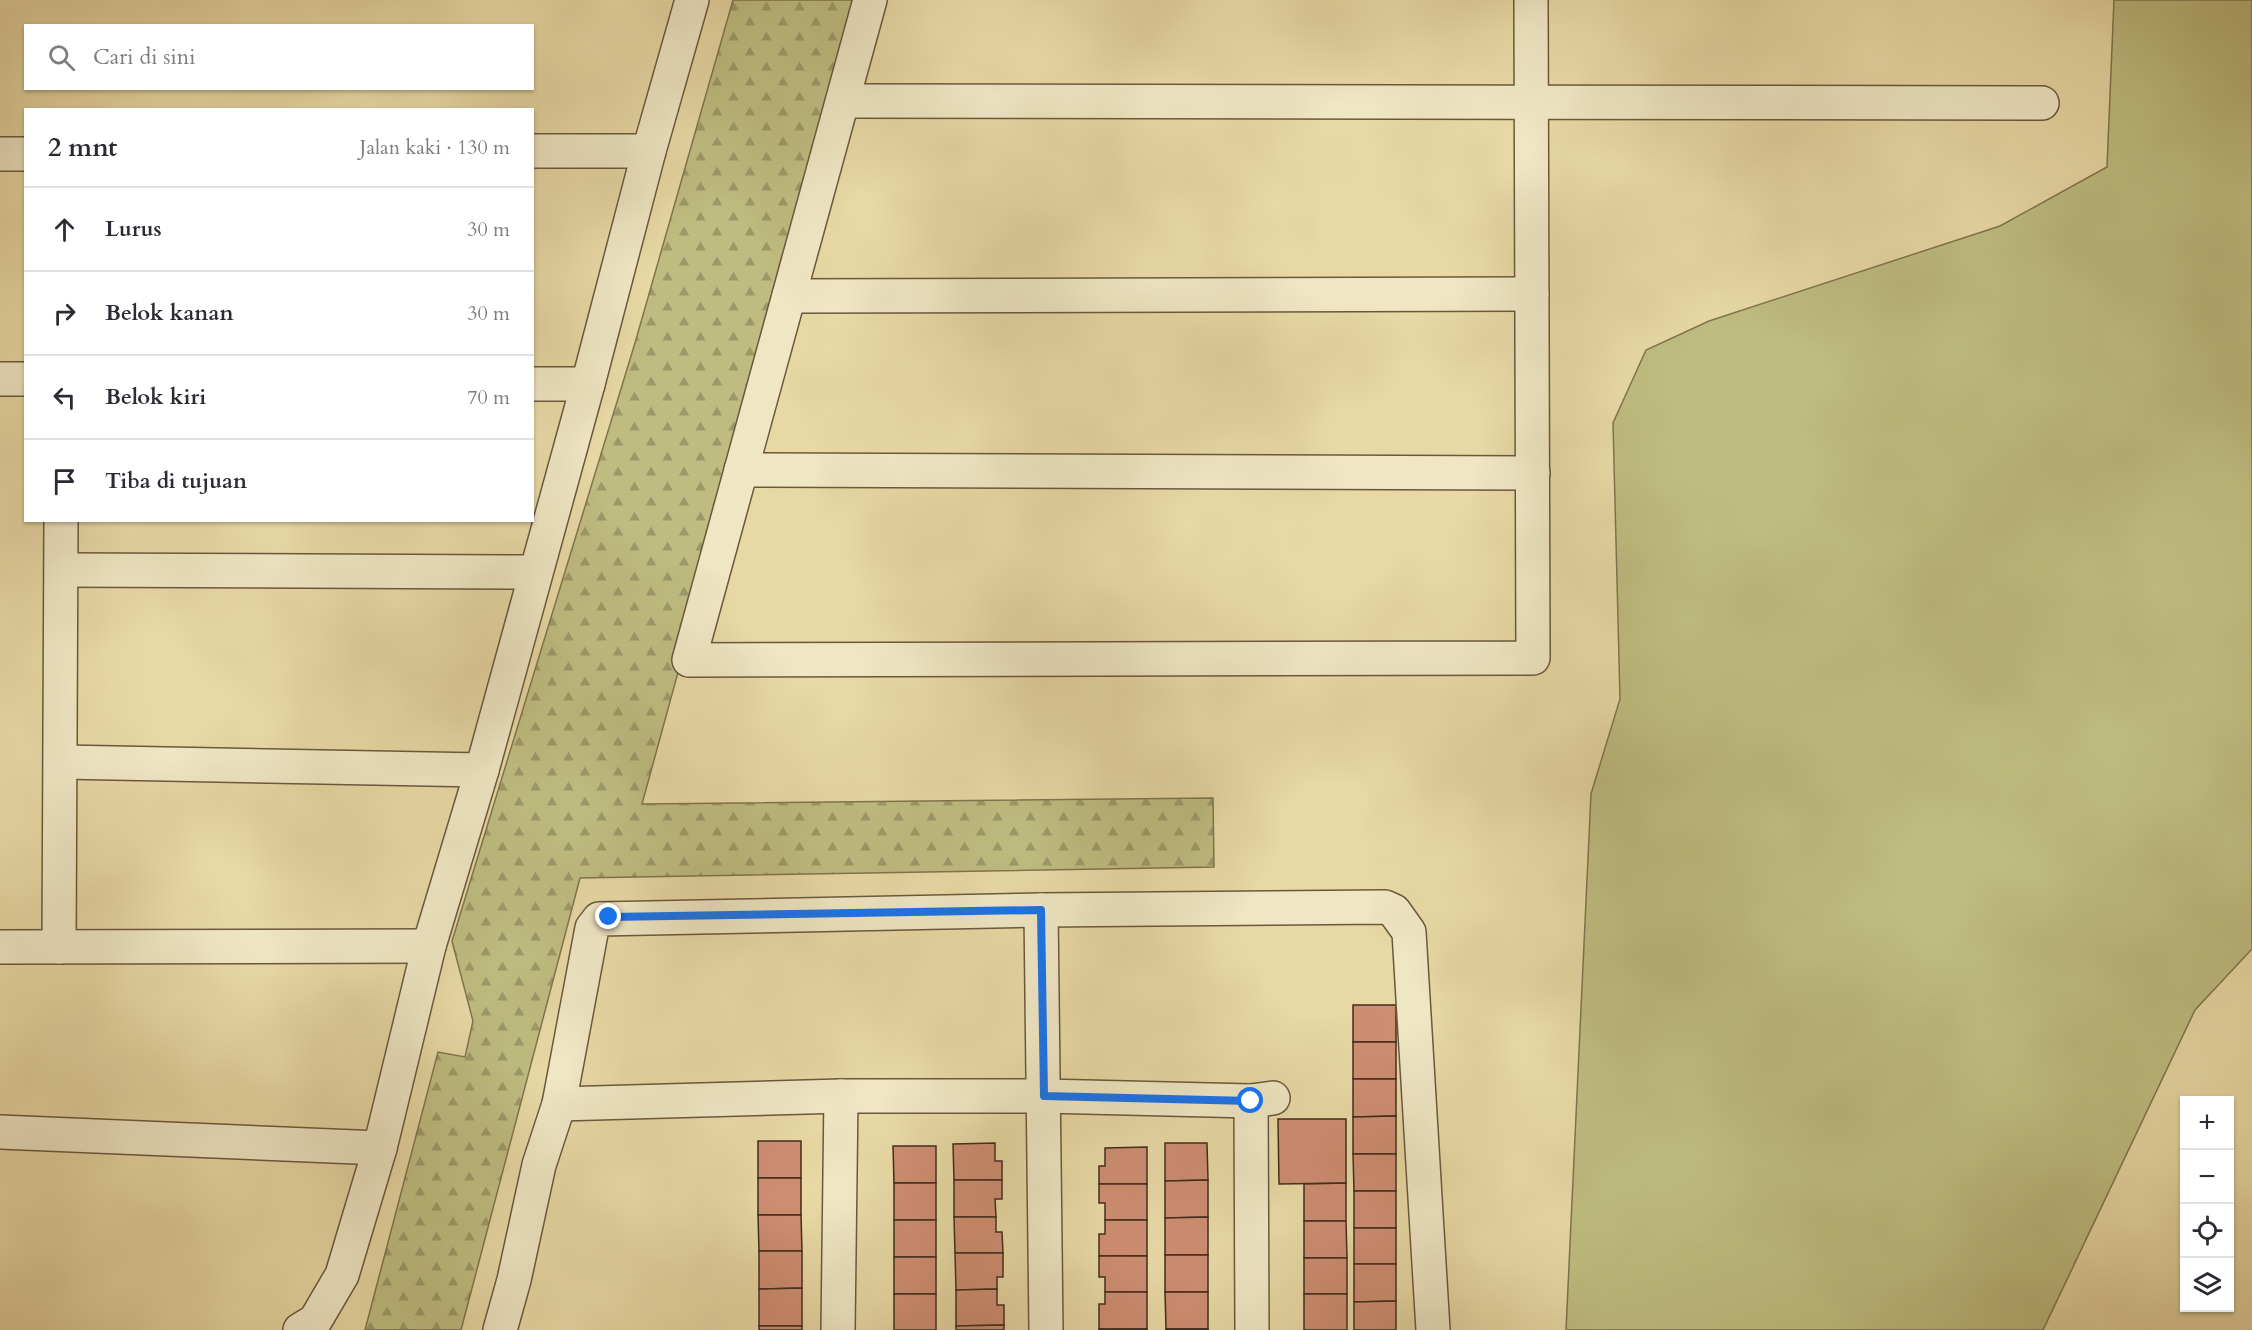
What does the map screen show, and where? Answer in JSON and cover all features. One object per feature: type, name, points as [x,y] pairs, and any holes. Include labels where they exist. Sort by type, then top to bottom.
[{"type":"street","points":[[300,1330],[315,1321],[342,1275],[380,1148],[429,946],[482,770],[692,0]]},
{"type":"street","points":[[870,0],[689,660],[1533,658],[1532,0]]},
{"type":"street","points":[[843,101],[2042,103]]},
{"type":"street","points":[[534,151],[649,151]]},
{"type":"street","points":[[0,154],[24,154]]},
{"type":"street","points":[[789,296],[1532,294]]},
{"type":"street","points":[[0,380],[24,379]]},
{"type":"street","points":[[534,384],[588,384]]},
{"type":"street","points":[[741,471],[1533,473]]},
{"type":"street","points":[[60,947],[61,522]]},
{"type":"street","points":[[62,570],[535,572]]},
{"type":"street","points":[[62,762],[482,770]]},
{"type":"street","points":[[500,1330],[514,1280],[539,1165],[560,1104],[592,928],[599,919],[1376,906],[1394,911],[1409,932],[1432,1330]]},
{"type":"street","points":[[1041,910],[1046,1330]]},
{"type":"street","points":[[0,947],[429,946]]},
{"type":"street","points":[[838,1330],[841,1096]]},
{"type":"street","points":[[560,1104],[841,1096],[1262,1099],[1252,1330]]},
{"type":"street","points":[[0,1132],[380,1148]]},
{"type":"green space","points":[[733,0],[862,0],[642,804],[1213,798],[1214,867],[580,878],[461,1330],[365,1330],[438,1052],[465,1057],[473,1021],[452,941],[635,343]]},
{"type":"green space","points":[[2114,0],[2252,0],[2252,949],[2195,1010],[2043,1330],[1566,1330],[1591,794],[1620,699],[1613,423],[1646,350],[1709,321],[2000,226],[2107,167]]},
{"type":"building","points":[[1353,1005],[1396,1005],[1396,1042],[1353,1042]]},
{"type":"building","points":[[1353,1042],[1396,1042],[1396,1079],[1353,1079]]},
{"type":"building","points":[[1353,1079],[1396,1079],[1396,1116],[1353,1117]]},
{"type":"building","points":[[1396,1116],[1396,1154],[1353,1154],[1353,1117]]},
{"type":"building","points":[[1278,1119],[1346,1119],[1346,1183],[1279,1184]]},
{"type":"building","points":[[758,1141],[801,1141],[801,1178],[758,1178]]},
{"type":"building","points":[[995,1143],[995,1161],[1002,1161],[1002,1180],[954,1180],[953,1144]]},
{"type":"building","points":[[1165,1143],[1207,1143],[1208,1180],[1165,1181]]},
{"type":"building","points":[[893,1146],[936,1146],[936,1183],[894,1183]]},
{"type":"building","points":[[1147,1147],[1147,1184],[1099,1184],[1099,1166],[1105,1166],[1105,1148]]},
{"type":"building","points":[[1353,1154],[1396,1154],[1396,1191],[1354,1191]]},
{"type":"building","points":[[758,1178],[801,1178],[801,1215],[758,1215]]},
{"type":"building","points":[[954,1180],[1002,1180],[1002,1199],[995,1199],[996,1217],[954,1217]]},
{"type":"building","points":[[1208,1180],[1208,1217],[1165,1218],[1165,1181]]},
{"type":"building","points":[[894,1183],[936,1183],[936,1220],[894,1220]]},
{"type":"building","points":[[1346,1183],[1346,1221],[1304,1221],[1304,1184]]},
{"type":"building","points":[[1099,1184],[1147,1184],[1147,1220],[1105,1220],[1105,1203],[1099,1203]]},
{"type":"building","points":[[1354,1191],[1396,1191],[1396,1228],[1354,1228]]},
{"type":"building","points":[[758,1215],[801,1215],[802,1251],[759,1251]]},
{"type":"building","points":[[954,1217],[996,1217],[996,1232],[1002,1232],[1003,1253],[955,1253]]},
{"type":"building","points":[[1208,1217],[1208,1255],[1165,1255],[1165,1218]]},
{"type":"building","points":[[894,1220],[936,1220],[936,1257],[894,1257]]},
{"type":"building","points":[[1105,1220],[1147,1220],[1147,1256],[1099,1256],[1099,1234],[1105,1234]]},
{"type":"building","points":[[1304,1221],[1346,1221],[1347,1258],[1304,1258]]},
{"type":"building","points":[[1354,1228],[1396,1228],[1396,1264],[1354,1264]]},
{"type":"building","points":[[759,1251],[802,1251],[802,1288],[759,1289]]},
{"type":"building","points":[[955,1253],[1003,1253],[1003,1277],[997,1277],[997,1289],[956,1290]]},
{"type":"building","points":[[1165,1255],[1208,1255],[1208,1292],[1165,1292]]},
{"type":"building","points":[[1099,1256],[1147,1256],[1147,1292],[1105,1292],[1105,1277],[1099,1277]]},
{"type":"building","points":[[894,1257],[936,1257],[936,1294],[894,1294]]},
{"type":"building","points":[[1304,1258],[1347,1258],[1347,1294],[1304,1294]]},
{"type":"building","points":[[1354,1264],[1396,1264],[1396,1301],[1354,1302]]},
{"type":"building","points":[[802,1288],[802,1326],[759,1326],[759,1289]]},
{"type":"building","points":[[997,1289],[997,1305],[1004,1305],[1004,1325],[956,1326],[956,1290]]},
{"type":"building","points":[[1105,1292],[1147,1292],[1147,1329],[1099,1329],[1099,1304],[1105,1304]]},
{"type":"building","points":[[1165,1292],[1208,1292],[1208,1329],[1166,1329]]},
{"type":"building","points":[[894,1294],[936,1294],[936,1330],[894,1330]]},
{"type":"building","points":[[1304,1294],[1347,1294],[1347,1330],[1304,1330]]},
{"type":"building","points":[[1396,1301],[1396,1330],[1354,1330],[1354,1302]]},
{"type":"building","points":[[1004,1325],[1004,1330],[956,1330],[956,1326]]},
{"type":"building","points":[[759,1326],[802,1326],[802,1330],[759,1330]]},
{"type":"building","points":[[1147,1329],[1147,1330],[1099,1330]]},
{"type":"building","points":[[1208,1329],[1208,1330],[1166,1330]]},
{"type":"route","points":[[609,917],[1041,910],[1044,1096],[1251,1101]]}]
